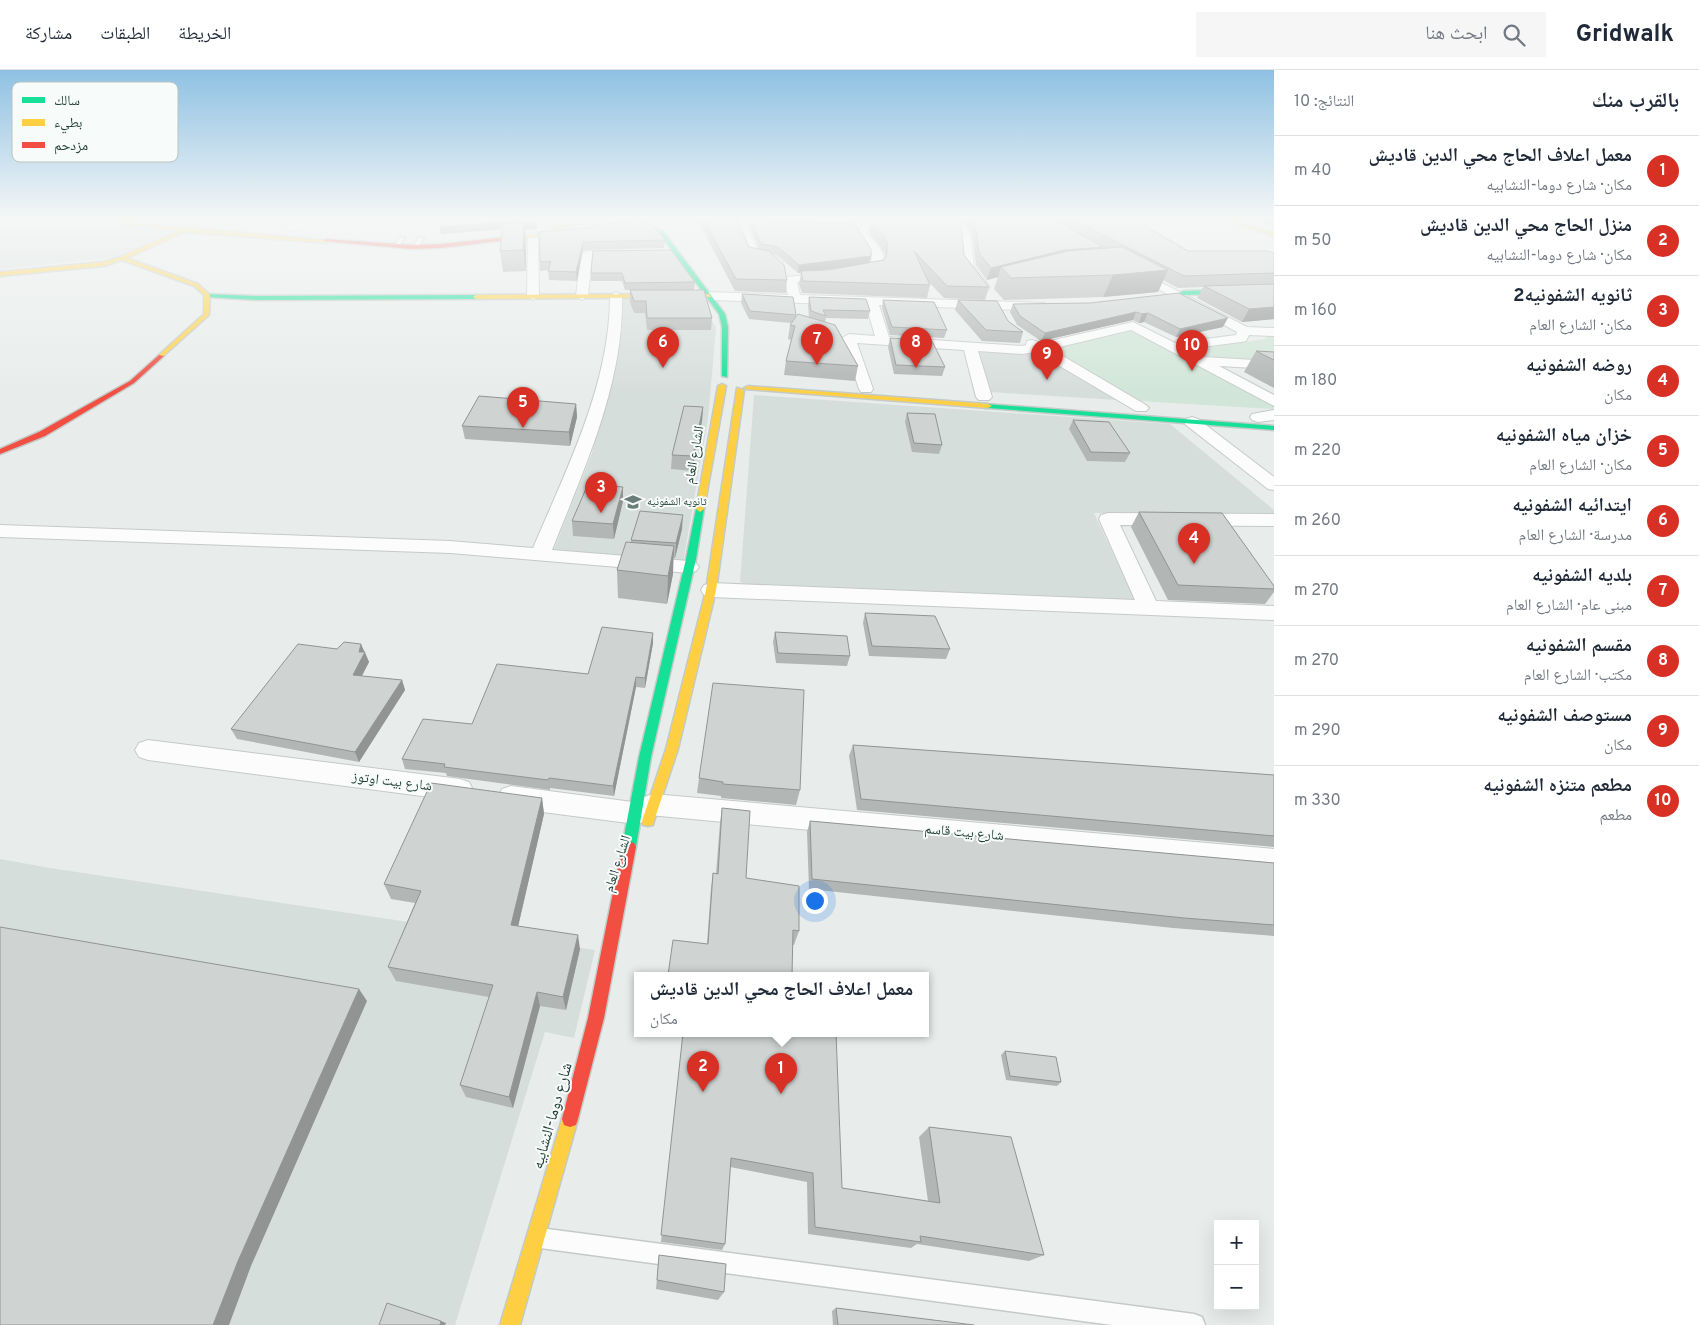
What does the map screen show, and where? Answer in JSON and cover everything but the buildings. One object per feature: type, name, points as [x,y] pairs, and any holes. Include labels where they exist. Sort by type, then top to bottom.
[{"type":"main road","points":[[170,276],[196,285],[207,295],[215,312]]},
{"type":"main road","points":[[694,276],[733,312],[737,328]]},
{"type":"main road","points":[[700,276],[714,296]]},
{"type":"main road","points":[[1178,295],[1183,293],[1274,290]]},
{"type":"main road","points":[[1178,295],[1274,294]]},
{"type":"main road","points":[[207,295],[258,298],[714,296]]},
{"type":"main road","name":"الشارع العام","points":[[618,912],[644,823],[645,757],[689,568],[724,381],[725,327],[722,314],[714,296]]},
{"type":"main road","points":[[0,452],[42,434],[132,382],[215,312],[258,298]]},
{"type":"main road","points":[[724,381],[1269,416]]},
{"type":"main road","points":[[744,382],[1274,428]]},
{"type":"main road","name":"الشارع العام","points":[[618,912],[644,823],[672,749],[711,590],[744,382]]},
{"type":"main road","name":"شارع دوما-النشابيه","points":[[510,1325],[581,1083],[618,912]]},
{"type":"street","points":[[532,276],[532,296]]},
{"type":"street","points":[[582,296],[584,276]]},
{"type":"street","points":[[790,276],[794,279]]},
{"type":"street","points":[[801,315],[790,279],[835,276]]},
{"type":"street","points":[[979,276],[989,285],[1007,321]]},
{"type":"street","points":[[1142,276],[1244,331],[1274,332]]},
{"type":"street","points":[[1160,297],[1178,295]]},
{"type":"street","points":[[540,555],[582,451],[604,378],[616,326],[616,296]]},
{"type":"street","points":[[714,296],[999,306],[1059,306]]},
{"type":"street","points":[[871,301],[882,340]]},
{"type":"street","points":[[866,389],[844,336],[1022,350],[1039,348],[1133,326],[1274,401]]},
{"type":"street","points":[[1173,347],[1241,338],[1244,331]]},
{"type":"street","points":[[1018,333],[1039,348],[1141,408]]},
{"type":"street","points":[[970,346],[984,397]]},
{"type":"street","points":[[1198,360],[1274,365]]},
{"type":"street","points":[[1192,422],[1274,485]]},
{"type":"street","points":[[1149,608],[1108,519],[1274,520]]},
{"type":"street","points":[[0,531],[450,548],[689,568]]},
{"type":"street","points":[[711,590],[1274,613]]},
{"type":"street","name":"شارع بيت اوتوز","points":[[148,750],[484,793],[644,823]]},
{"type":"street","name":"شارع بيت قاسم","points":[[644,823],[1274,861]]},
{"type":"lane","points":[[535,1238],[1194,1325]]},
{"type":"shaded area","name":"ثانويه الشفونيه","points":[[621,296],[699,296],[716,328],[708,419],[683,563],[553,552],[592,453],[622,330]]},
{"type":"shaded area","points":[[976,350],[1035,353],[1117,400],[989,392]]},
{"type":"shaded area","points":[[754,395],[1170,424],[1274,510],[1274,515],[1094,513],[1135,601],[751,585],[740,582]]},
{"type":"shaded area","points":[[0,859],[595,950],[574,1038],[545,1032],[455,1325],[0,1325]]},
{"type":"green space","points":[[1132,329],[1274,404],[1274,409],[1138,401],[1049,349]]},
{"type":"green space","points":[[1267,335],[1274,335],[1274,361],[1207,358],[1196,352],[1199,349],[1265,339]]},
{"type":"traffic: fast","points":[[693,276],[722,314],[725,327],[725,376]]},
{"type":"traffic: fast","points":[[1178,295],[1183,293],[1274,290]]},
{"type":"traffic: fast","points":[[207,295],[258,298],[476,297]]},
{"type":"traffic: fast","points":[[988,406],[1274,428]]},
{"type":"traffic: fast","points":[[629,847],[645,757],[691,559],[700,509]]},
{"type":"traffic: slow","points":[[161,356],[207,314],[207,295],[196,285],[170,276]]},
{"type":"traffic: slow","points":[[476,297],[709,296]]},
{"type":"traffic: slow","points":[[700,509],[722,386]]},
{"type":"traffic: slow","points":[[748,388],[988,406]]},
{"type":"traffic: slow","points":[[648,821],[672,749],[711,590],[740,390]]},
{"type":"traffic: slow","points":[[510,1325],[570,1119]]},
{"type":"traffic: jam","points":[[0,452],[42,434],[132,382],[161,356]]},
{"type":"traffic: jam","points":[[570,1119],[596,1018],[629,847]]},
{"type":"place","name":"بلديه الشفونيه","points":[[817,365]]},
{"type":"place","name":"ايتدائيه الشفونيه","points":[[663,368]]},
{"type":"place","name":"مقسم الشفونيه","points":[[916,368]]},
{"type":"place","name":"مطعم متنزه الشفونيه","points":[[1192,371]]},
{"type":"place","name":"مستوصف الشفونيه","points":[[1047,380]]},
{"type":"place","name":"خزان مياه الشفونيه","points":[[523,428]]},
{"type":"place","name":"ثانويه الشفونيه","points":[[633,502]]},
{"type":"place","name":"ثانويه الشفونيه2","points":[[601,513]]},
{"type":"place","name":"روضه الشفونيه","points":[[1194,564]]},
{"type":"place","name":"منزل الحاج محي الدين قاديش","points":[[703,1092]]},
{"type":"place","name":"معمل اعلاف الحاج محي الدين قاديش","points":[[781,1094]]}]
